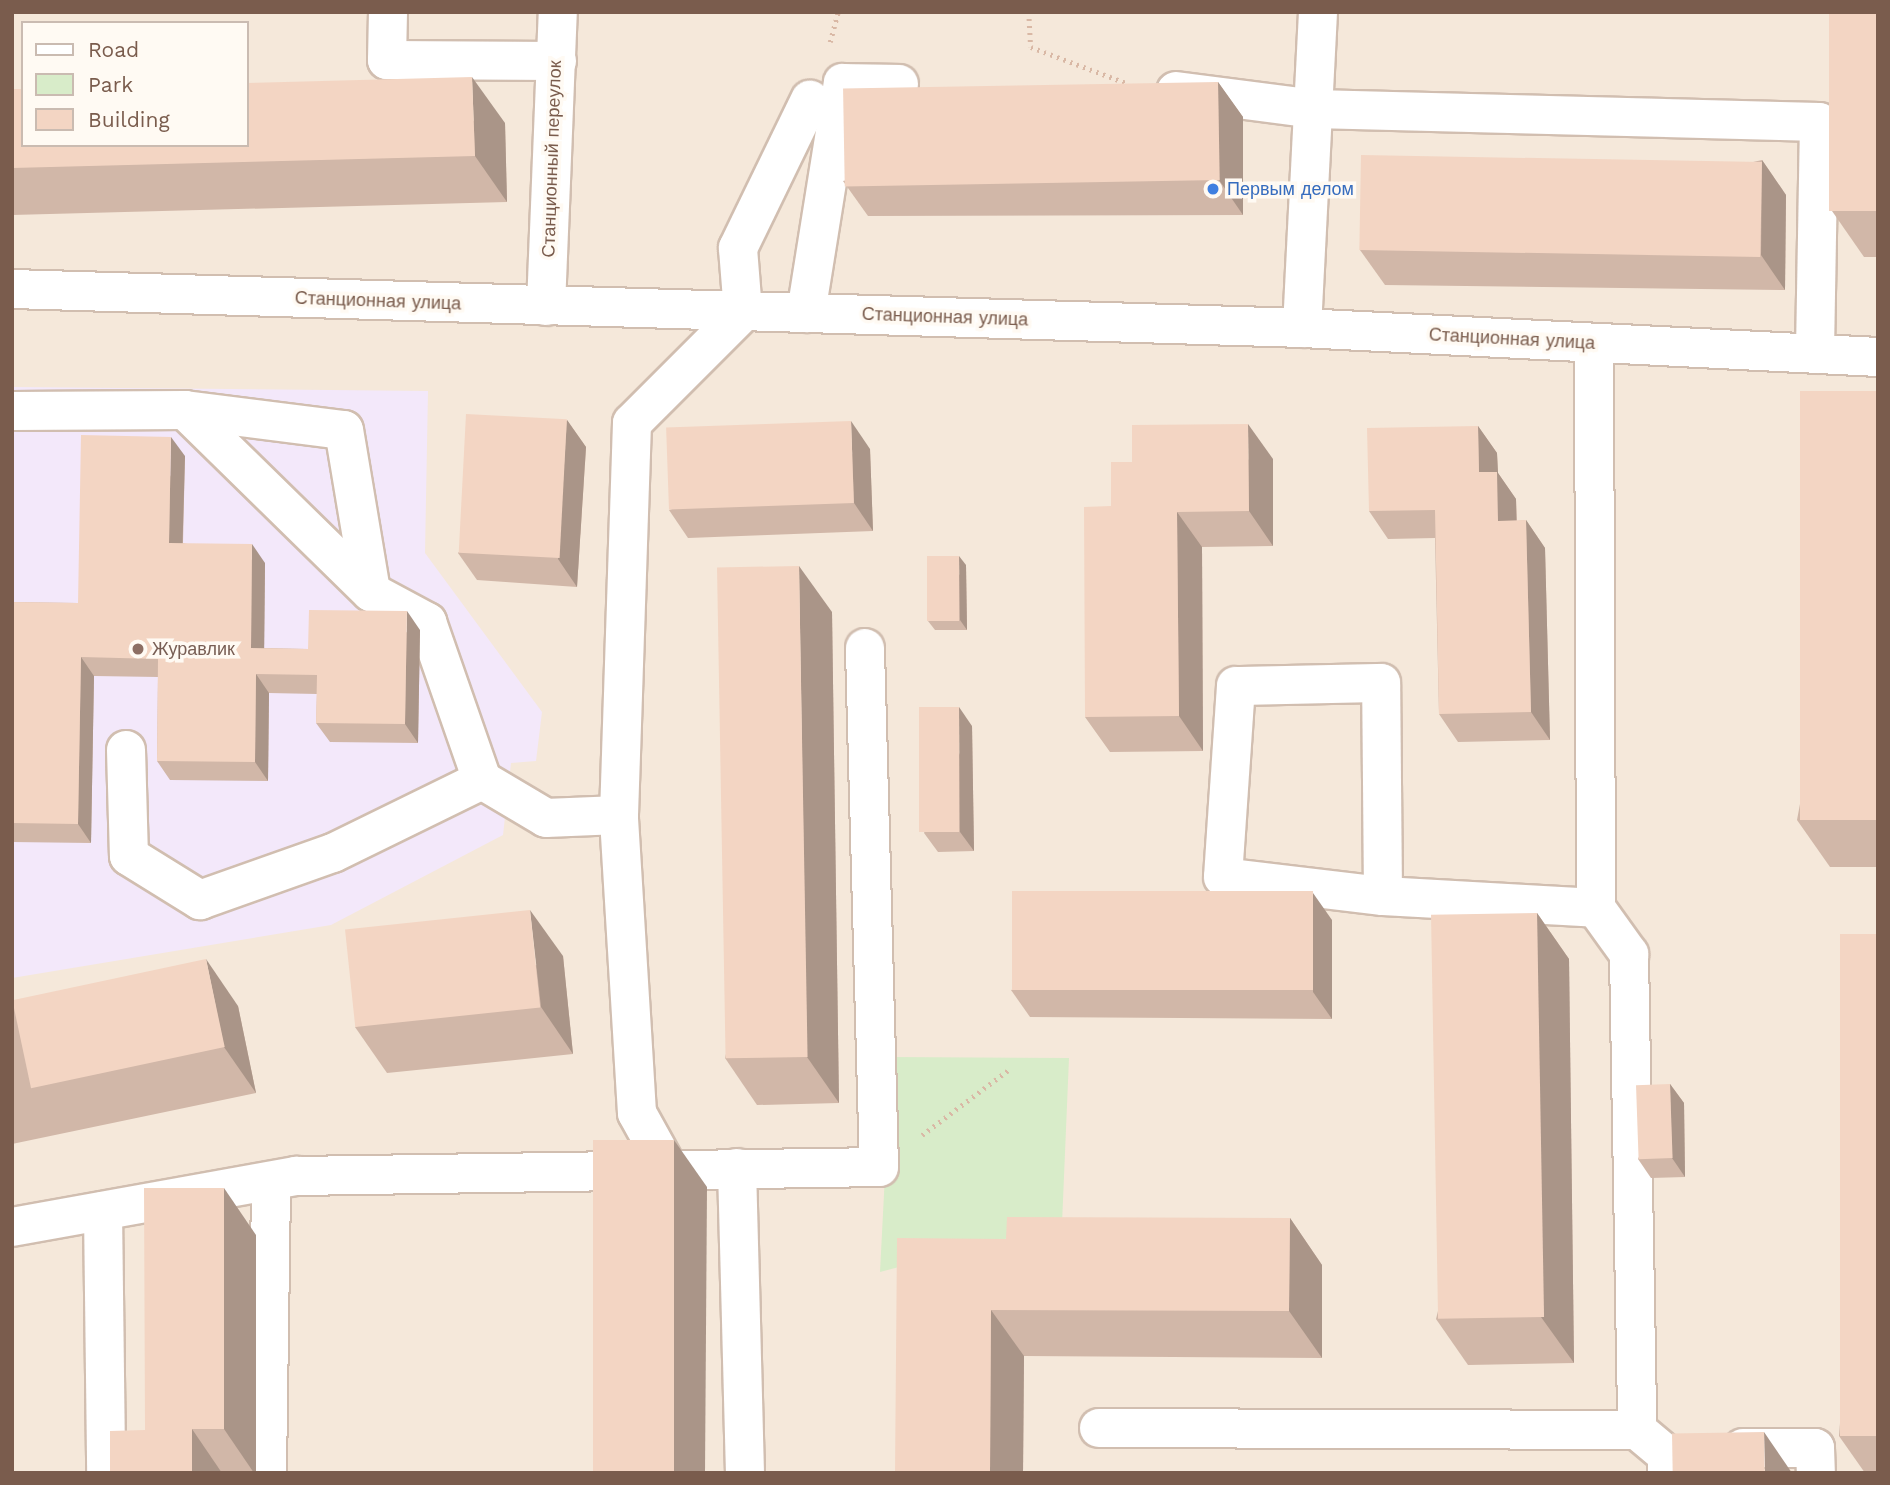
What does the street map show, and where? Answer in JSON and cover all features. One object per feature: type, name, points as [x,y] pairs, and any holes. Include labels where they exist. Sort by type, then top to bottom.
[{"type":"street","points":[[388,12],[387,60],[556,61]]},
{"type":"street","name":"Станционный переулок","points":[[546,306],[558,12]]},
{"type":"street","points":[[1302,328],[1318,12]]},
{"type":"street","points":[[806,313],[843,83],[939,84]]},
{"type":"street","points":[[1132,85],[1314,108],[1819,122],[1815,354]]},
{"type":"street","points":[[668,1169],[638,1113],[619,815],[632,423],[743,312],[738,248],[810,100]]},
{"type":"street","name":"Станционная улица","points":[[12,289],[1302,328],[1878,357]]},
{"type":"street","points":[[1594,343],[1596,908],[1629,954],[1637,1430]]},
{"type":"street","points":[[185,410],[371,592],[428,622],[482,780],[546,818],[619,815]]},
{"type":"street","points":[[12,411],[185,410],[344,430],[371,592]]},
{"type":"street","points":[[12,1227],[296,1176],[879,1167],[865,648]]},
{"type":"street","points":[[1383,896],[1381,683],[1236,686],[1223,877],[1383,896],[1596,908]]},
{"type":"street","points":[[127,750],[129,856],[200,900],[333,853],[482,780]]},
{"type":"street","points":[[737,1168],[745,1473]]},
{"type":"street","points":[[267,1473],[271,1181]]},
{"type":"street","points":[[103,1211],[106,1473]]},
{"type":"street","points":[[1099,1428],[1637,1430],[1667,1455],[1667,1473]]},
{"type":"street","points":[[1743,1448],[1815,1448],[1816,1473]]},
{"type":"path","points":[[1029,12],[1031,47],[1132,85]]},
{"type":"path","points":[[879,1167],[1011,1068]]},
{"type":"shaded area","points":[[12,12],[1878,12],[1878,1473],[12,1473]]},
{"type":"shaded area","points":[[12,387],[428,391],[425,553],[542,712],[536,761],[511,763],[503,835],[331,925],[12,978]]},
{"type":"green space","points":[[891,1057],[1069,1058],[1062,1224],[880,1272]]},
{"type":"building","points":[[1829,12],[1878,12],[1878,211],[1829,211]]},
{"type":"building","points":[[472,77],[475,156],[12,168],[12,89],[21,89],[21,147],[248,147],[248,83]]},
{"type":"building","points":[[1218,82],[1220,180],[845,187],[843,89]]},
{"type":"building","points":[[1361,155],[1762,162],[1760,257],[1359,250]]},
{"type":"building","points":[[1800,391],[1878,391],[1878,820],[1800,820]]},
{"type":"building","points":[[466,414],[567,419],[560,558],[459,553]]},
{"type":"building","points":[[851,421],[854,503],[669,509],[666,427]]},
{"type":"building","points":[[1248,424],[1249,511],[1177,512],[1179,716],[1085,717],[1084,507],[1111,506],[1111,462],[1132,462],[1132,425]]},
{"type":"building","points":[[1478,426],[1479,472],[1497,472],[1498,521],[1526,520],[1531,712],[1439,714],[1435,510],[1369,511],[1367,428]]},
{"type":"building","name":"Журавлик","points":[[81,435],[171,437],[169,543],[252,544],[251,648],[308,649],[309,610],[407,611],[405,724],[316,723],[317,675],[256,674],[255,762],[157,761],[158,659],[81,657],[78,824],[12,823],[12,602],[78,603]]},
{"type":"building","points":[[927,556],[959,556],[959,621],[927,621]]},
{"type":"building","points":[[799,566],[808,1057],[726,1058],[717,567]]},
{"type":"building","points":[[919,707],[959,707],[959,832],[919,832]]},
{"type":"building","points":[[1012,891],[1313,891],[1313,990],[1012,990]]},
{"type":"building","points":[[530,910],[540,1007],[355,1027],[345,929]]},
{"type":"building","points":[[1537,913],[1544,1317],[1438,1319],[1431,915]]},
{"type":"building","points":[[1840,934],[1878,934],[1878,1436],[1840,1436]]},
{"type":"building","points":[[206,959],[225,1047],[31,1088],[12,1000]]},
{"type":"building","points":[[1670,1084],[1673,1158],[1639,1159],[1636,1085]]},
{"type":"building","points":[[593,1140],[674,1140],[674,1473],[593,1473]]},
{"type":"building","points":[[144,1188],[224,1188],[224,1429],[192,1429],[192,1473],[110,1473],[110,1431],[145,1430]]},
{"type":"building","points":[[1007,1217],[1290,1218],[1289,1311],[991,1310],[990,1473],[895,1473],[897,1238],[1006,1239]]},
{"type":"building","points":[[1764,1432],[1765,1473],[1673,1473],[1672,1434]]},
{"type":"place","name":"Первым делом","points":[[1213,189]]},
{"type":"place","name":"Журавлик","points":[[138,649]]}]
